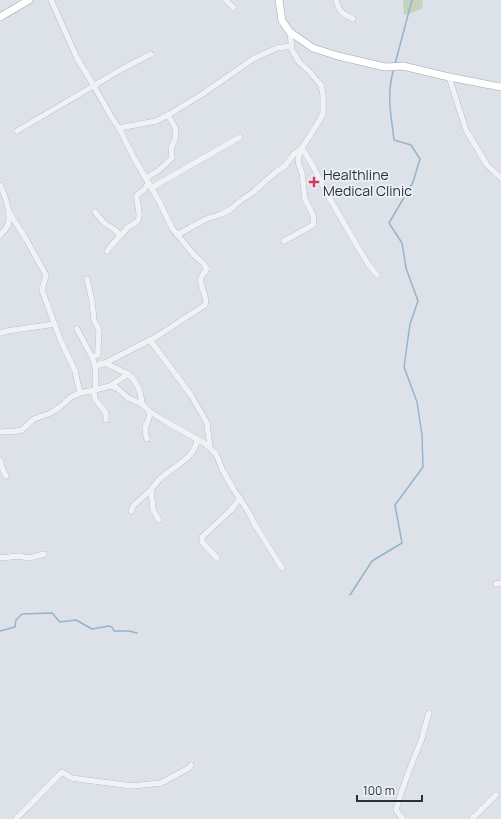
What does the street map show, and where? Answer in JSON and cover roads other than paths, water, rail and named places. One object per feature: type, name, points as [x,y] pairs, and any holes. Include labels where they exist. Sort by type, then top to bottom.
[{"type":"main road","points":[[0,16],[29,0]]},
{"type":"main road","points":[[279,0],[282,21],[290,32],[313,48],[338,56],[385,67],[403,66],[501,87]]},
{"type":"street","points":[[50,0],[75,54],[119,128],[172,228],[207,269],[202,278],[202,285],[206,295],[205,305],[150,340],[105,363],[95,366]]},
{"type":"street","points":[[226,0],[233,7]]},
{"type":"street","points":[[336,0],[338,9],[353,19]]},
{"type":"street","points":[[284,241],[313,224],[314,221],[305,199],[302,173],[298,159],[302,148],[323,114],[323,95],[321,85],[299,62],[292,50],[290,32]]},
{"type":"street","points":[[119,128],[156,121],[201,94],[253,59],[277,48],[291,46]]},
{"type":"street","points":[[17,131],[151,54]]},
{"type":"street","points":[[449,77],[466,130],[487,165],[501,178]]},
{"type":"street","points":[[107,250],[127,228],[138,222],[138,195],[144,190],[159,170],[172,158],[171,148],[175,140],[176,129],[168,115]]},
{"type":"street","points":[[148,183],[240,137]]},
{"type":"street","points":[[177,235],[206,219],[231,210],[240,201],[284,167],[294,154],[302,148]]},
{"type":"street","points":[[302,148],[353,240],[376,275]]},
{"type":"street","points":[[0,185],[9,212],[46,275],[42,290],[60,339],[75,372],[80,393]]},
{"type":"street","points":[[0,206],[6,202]]},
{"type":"street","points":[[0,235],[7,227],[9,212]]},
{"type":"street","points":[[95,212],[104,223],[120,235]]},
{"type":"street","points":[[87,279],[92,301],[94,320],[99,330],[98,355],[92,357]]},
{"type":"street","points":[[0,333],[54,324]]},
{"type":"street","points":[[77,329],[92,357],[95,366],[96,384],[94,395],[95,399],[106,413],[106,420]]},
{"type":"street","points":[[150,340],[191,395],[207,424],[210,448]]},
{"type":"street","points":[[105,363],[133,378],[139,390],[142,404]]},
{"type":"street","points":[[0,432],[17,432],[22,430],[34,419],[52,413],[71,397],[80,393],[110,386],[128,374]]},
{"type":"street","points":[[110,386],[117,388],[128,398],[142,404],[149,411],[196,439],[216,454],[223,471],[282,568]]},
{"type":"street","points":[[147,439],[145,431],[150,418],[149,411]]},
{"type":"street","points":[[131,511],[160,478],[189,456],[194,449],[196,439]]},
{"type":"street","points":[[0,460],[6,476]]},
{"type":"street","points":[[151,490],[153,510],[159,520]]},
{"type":"street","points":[[217,558],[202,542],[202,537],[240,498]]},
{"type":"street","points":[[0,558],[19,556],[29,558],[44,554]]},
{"type":"street","points":[[403,819],[396,810],[407,776],[423,736],[429,713]]},
{"type":"street","points":[[16,819],[62,772],[71,778],[132,786],[161,783],[189,768],[191,765]]},
{"type":"street","points":[[472,819],[496,795]]},
{"type":"waterway","points":[[395,64],[412,0]]},
{"type":"waterway","points":[[350,595],[372,561],[402,543],[395,505],[423,467],[422,435],[417,402],[404,367],[410,324],[418,301],[406,268],[402,243],[389,223],[413,182],[420,159],[411,145],[394,140],[390,95],[394,68]]},
{"type":"waterway","points":[[0,631],[15,627],[16,620],[22,614],[52,613],[60,622],[76,620],[92,629],[109,626],[112,627],[114,631],[129,631],[137,633]]},
{"type":"place","name":"Healthline Medical Clinic","points":[[314,182]]}]
